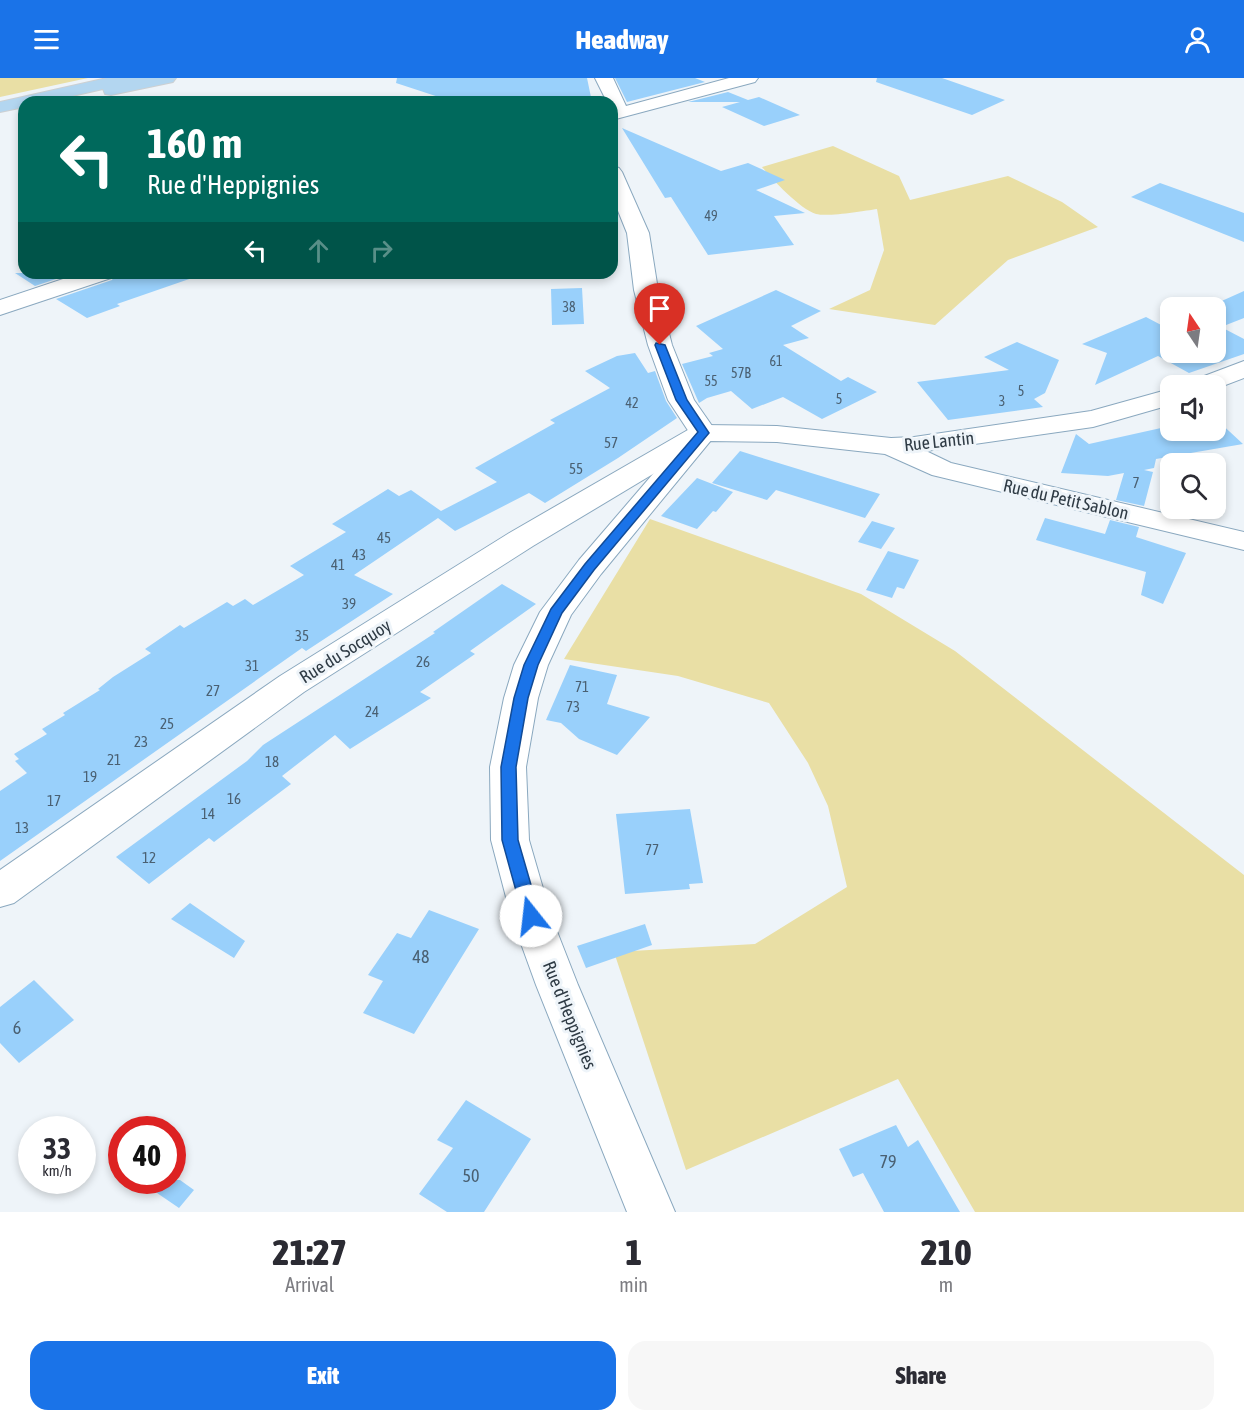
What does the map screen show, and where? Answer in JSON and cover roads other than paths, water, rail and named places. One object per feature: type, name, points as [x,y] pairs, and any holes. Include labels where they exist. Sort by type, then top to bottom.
[{"type":"highway","points":[[49,96],[130,78]]},
{"type":"highway","points":[[86,96],[167,78]]},
{"type":"highway","points":[[0,107],[18,103]]},
{"type":"highway","points":[[0,115],[18,111]]},
{"type":"street","points":[[604,78],[610,96]]},
{"type":"street","points":[[618,113],[749,78]]},
{"type":"street","points":[[618,186],[638,233],[646,290],[660,345],[681,400],[703,433]]},
{"type":"street","points":[[0,308],[86,279]]},
{"type":"street","points":[[1226,376],[1244,369]]},
{"type":"street","name":"Rue Lantin","points":[[703,433],[777,434],[891,446],[963,440],[1093,418],[1160,400]]},
{"type":"street","name":"Rue du Socquoy","points":[[0,891],[292,684],[522,539],[703,433]]},
{"type":"street","name":"Rue d'Heppignies","points":[[651,1212],[557,985],[531,916],[510,840],[508,767],[521,698],[544,634],[556,612],[590,567],[703,433]]},
{"type":"street","name":"Rue du Petit Sablon","points":[[891,446],[942,469],[1244,542]]}]
